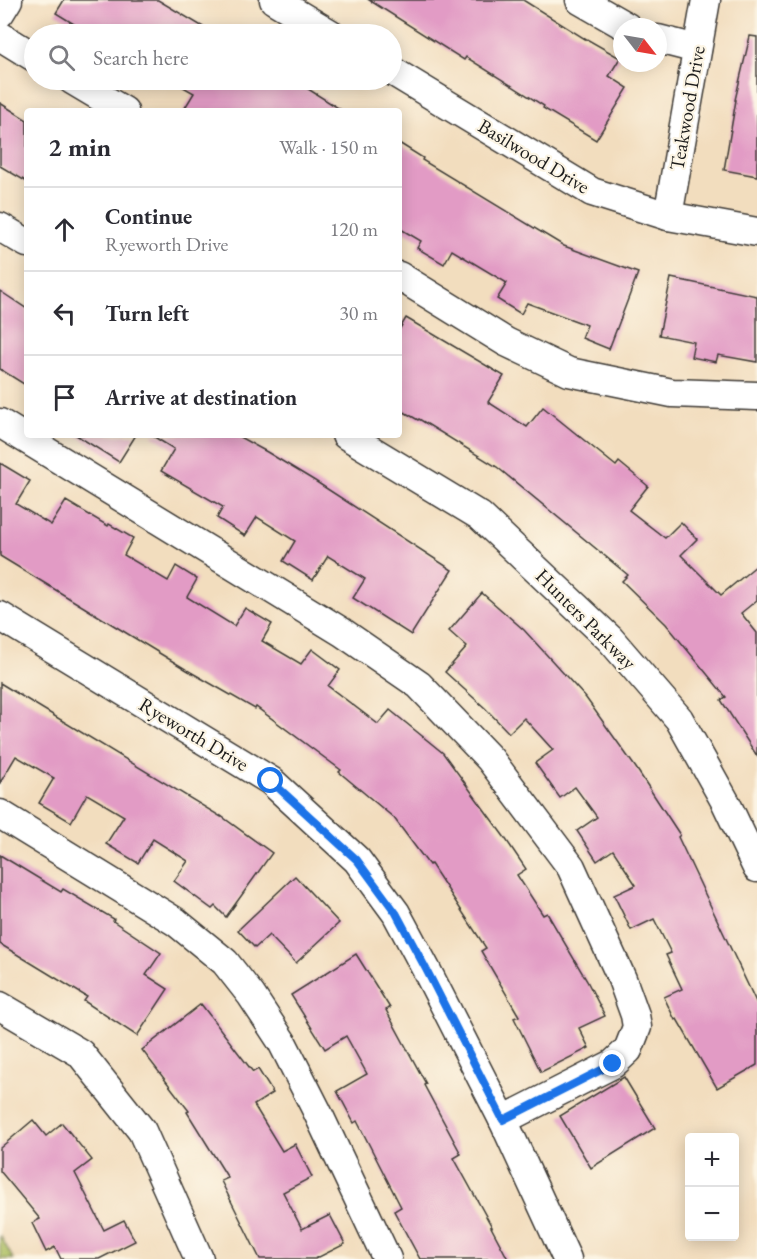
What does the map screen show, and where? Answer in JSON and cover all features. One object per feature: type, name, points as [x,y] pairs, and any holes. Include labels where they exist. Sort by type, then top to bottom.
[{"type":"street","points":[[0,13],[8,0]]},
{"type":"street","points":[[274,0],[314,24]]},
{"type":"street","points":[[580,0],[613,19]]},
{"type":"street","name":"Teakwood Drive","points":[[668,216],[706,0]]},
{"type":"street","points":[[0,36],[24,51]]},
{"type":"street","points":[[667,41],[697,49]]},
{"type":"street","name":"Basilwood Drive","points":[[402,77],[592,192],[668,216],[757,232]]},
{"type":"street","points":[[89,90],[119,108]]},
{"type":"street","points":[[0,227],[24,241]]},
{"type":"street","points":[[402,278],[506,342],[569,372],[672,393],[757,396]]},
{"type":"street","points":[[0,423],[24,438]]},
{"type":"street","points":[[25,438],[342,632],[418,685],[490,759],[571,867],[622,979],[637,1027],[628,1050],[613,1064],[503,1120]]},
{"type":"street","name":"Hunters Parkway","points":[[351,438],[480,516],[610,639],[679,719],[726,803],[757,868]]},
{"type":"street","name":"Ryeworth Drive","points":[[0,616],[271,781],[357,860],[396,913],[431,979],[503,1120],[567,1259]]},
{"type":"street","points":[[0,814],[176,922],[225,962],[282,1042],[387,1259]]},
{"type":"street","points":[[0,1006],[80,1053],[135,1122],[142,1131],[199,1259]]},
{"type":"green space","points":[[0,1235],[13,1259],[0,1259]]},
{"type":"building","points":[[64,0],[158,0],[198,24],[74,24],[56,13]]},
{"type":"building","points":[[369,0],[523,0],[613,54],[613,69],[609,76],[628,88],[596,140],[466,57],[464,60]]},
{"type":"building","points":[[750,36],[757,37],[757,176],[724,170],[735,100]]},
{"type":"building","points":[[189,90],[310,90],[338,108],[185,108],[194,93]]},
{"type":"building","points":[[0,103],[24,118],[24,180],[0,166]]},
{"type":"building","points":[[402,145],[423,158],[422,160],[564,246],[638,273],[609,349],[582,338],[587,325],[527,303],[521,314],[497,299],[507,283],[452,250],[444,264],[417,248],[421,241],[402,230]]},
{"type":"building","points":[[671,278],[757,296],[757,362],[718,355],[716,362],[691,357],[694,342],[659,335]]},
{"type":"building","points":[[0,291],[24,307],[24,384],[0,369]]},
{"type":"building","points":[[406,318],[504,376],[488,402],[527,427],[543,407],[616,466],[619,462],[648,486],[629,510],[665,538],[681,522],[697,539],[681,555],[721,595],[757,565],[757,600],[741,613],[757,633],[757,756],[721,700],[726,697],[666,624],[622,581],[628,575],[497,467],[402,411],[402,325]]},
{"type":"building","points":[[81,438],[134,438],[119,462]]},
{"type":"building","points":[[156,438],[241,438],[315,481],[452,570],[411,635],[353,598],[365,579],[328,556],[313,580],[283,561],[295,541],[257,517],[245,536],[217,518],[223,507],[161,471],[174,449]]},
{"type":"building","points":[[0,463],[30,481],[16,504],[51,525],[66,501],[108,526],[109,524],[133,538],[124,555],[168,581],[176,566],[197,579],[187,597],[234,626],[245,608],[272,624],[262,641],[301,664],[312,649],[340,670],[328,686],[378,724],[390,710],[443,753],[526,869],[517,875],[543,915],[547,913],[605,1016],[579,1028],[589,1048],[541,1072],[514,1018],[519,1016],[481,951],[486,948],[431,864],[429,865],[394,818],[339,772],[341,770],[256,707],[255,709],[187,670],[0,556]]},
{"type":"building","points":[[482,593],[524,630],[586,698],[680,835],[678,837],[757,1004],[757,1065],[717,1088],[677,1019],[675,1020],[664,997],[682,989],[666,955],[671,953],[654,919],[631,930],[614,895],[636,885],[613,850],[597,861],[577,831],[597,817],[575,787],[560,798],[535,763],[553,750],[524,718],[509,733],[445,672],[467,647],[449,631]]},
{"type":"building","points":[[0,683],[221,816],[272,853],[226,917],[215,906],[212,909],[174,881],[188,861],[153,839],[138,863],[106,844],[124,816],[87,794],[71,822],[39,803],[54,778],[16,756],[0,783]]},
{"type":"building","points":[[0,855],[61,892],[63,889],[114,919],[113,921],[161,953],[146,975],[168,989],[137,1036],[84,1001],[87,997],[0,944]]},
{"type":"building","points":[[295,876],[339,923],[296,963],[269,935],[255,948],[238,930]]},
{"type":"building","points":[[356,954],[390,1008],[386,1010],[461,1154],[454,1158],[508,1259],[420,1259],[394,1211],[401,1207],[357,1121],[354,1123],[337,1091],[367,1074],[346,1036],[325,1049],[291,995]]},
{"type":"building","points":[[201,1004],[253,1072],[258,1069],[273,1093],[254,1105],[282,1151],[295,1144],[312,1177],[283,1192],[302,1229],[330,1215],[345,1244],[315,1259],[260,1259],[221,1181],[228,1178],[187,1112],[189,1111],[142,1050]]},
{"type":"building","points":[[624,1077],[655,1128],[591,1168],[560,1116]]},
{"type":"building","points":[[33,1120],[46,1136],[62,1123],[92,1160],[75,1173],[104,1230],[124,1220],[135,1241],[99,1259],[61,1259],[55,1247],[46,1252],[32,1223],[40,1219],[0,1171],[0,1148]]},
{"type":"route","points":[[271,781],[357,860],[396,913],[503,1120],[613,1064]]}]
